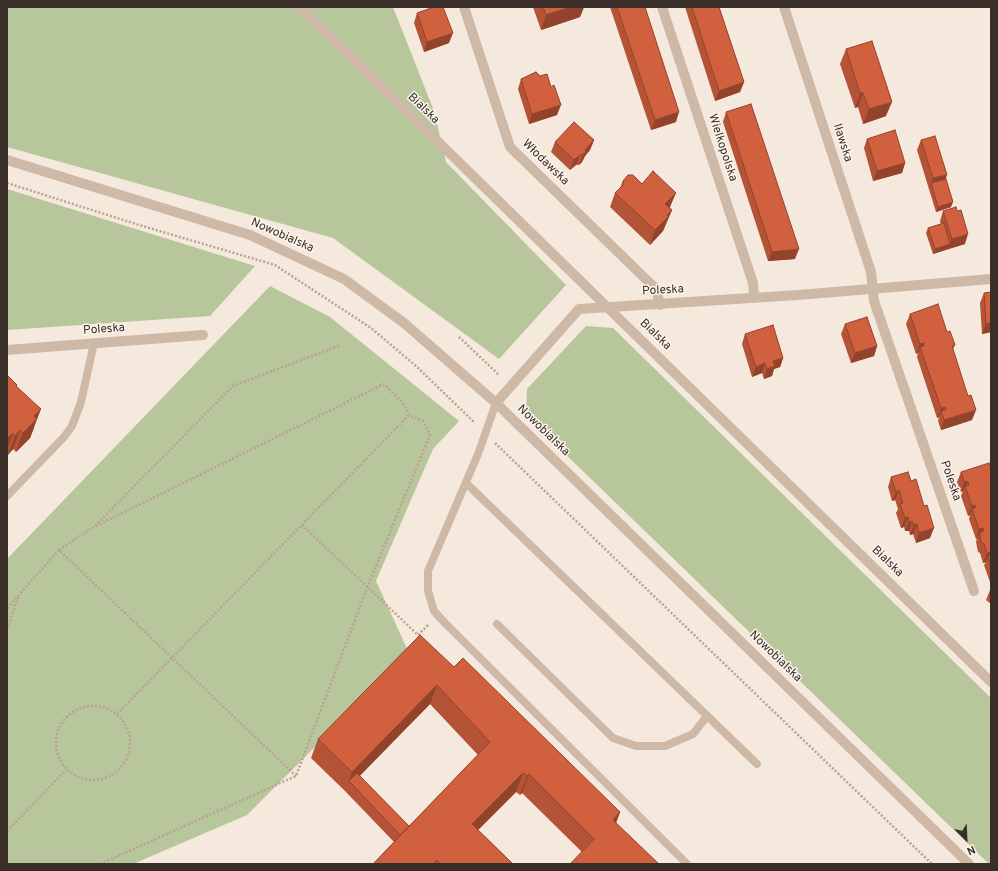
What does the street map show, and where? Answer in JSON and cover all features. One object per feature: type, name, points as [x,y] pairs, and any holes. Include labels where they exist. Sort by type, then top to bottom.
[{"type":"street","name":"Bialska","points":[[300,7],[991,682]]},
{"type":"street","name":"Włodawska","points":[[464,7],[510,147],[656,289],[660,305]]},
{"type":"street","name":"Wielkopolska","points":[[662,7],[753,283],[754,297]]},
{"type":"street","name":"Iławska","points":[[784,7],[871,272],[873,288]]},
{"type":"street","name":"Nowobialska","points":[[7,160],[250,235],[344,279],[404,323],[496,403],[969,864]]},
{"type":"street","name":"Poleska","points":[[496,403],[579,310],[991,279]]},
{"type":"street","name":"Poleska","points":[[873,288],[874,301],[974,591]]},
{"type":"street","name":"Poleska","points":[[7,350],[203,335]]},
{"type":"lane","points":[[7,496],[64,437],[72,426],[81,402],[94,343]]},
{"type":"lane","points":[[496,403],[466,483],[428,571],[428,591],[434,611],[687,864]]},
{"type":"lane","points":[[466,483],[757,764]]},
{"type":"lane","points":[[497,624],[613,738],[636,746],[665,746],[692,734],[707,716]]},
{"type":"path","points":[[7,183],[139,225],[275,265],[371,328],[416,366],[932,864]]},
{"type":"path","points":[[459,337],[499,376]]},
{"type":"path","points":[[92,528],[233,386],[341,345]]},
{"type":"path","points":[[7,608],[59,550],[92,528],[384,384],[402,402],[409,415],[423,421],[430,435],[367,588],[296,776],[100,864]]},
{"type":"path","points":[[117,714],[409,415]]},
{"type":"path","points":[[302,525],[418,635],[438,615]]},
{"type":"path","points":[[59,550],[296,776]]},
{"type":"path","points":[[7,629],[20,593]]},
{"type":"path","points":[[93,705],[106,708],[117,714],[125,723],[130,734],[129,752],[121,768],[111,776],[100,780],[88,780],[76,777],[66,770],[59,760],[56,747],[56,734],[61,723],[70,713],[81,707],[93,705]]},
{"type":"path","points":[[7,831],[66,770]]},
{"type":"green space","points":[[7,7],[393,7],[434,111],[446,162],[566,285],[499,359],[333,238],[7,147]]},
{"type":"green space","points":[[7,189],[255,266],[210,316],[7,330]]},
{"type":"green space","points":[[270,286],[330,317],[459,421],[433,449],[376,581],[409,653],[247,815],[133,864],[7,864],[7,559]]},
{"type":"green space","points":[[586,326],[613,328],[991,698],[991,864],[989,864],[526,416],[527,389]]},
{"type":"building","points":[[434,7],[443,7],[453,33],[427,42],[417,13]]},
{"type":"building","points":[[543,7],[571,7],[546,15]]},
{"type":"building","points":[[617,7],[645,7],[679,112],[655,120]]},
{"type":"building","points":[[692,7],[719,7],[744,82],[719,91]]},
{"type":"building","points":[[872,41],[892,102],[869,109],[863,93],[860,93],[846,49]]},
{"type":"building","points":[[536,72],[540,76],[547,74],[551,87],[554,85],[561,105],[532,114],[521,79]]},
{"type":"building","points":[[751,104],[799,249],[772,252],[726,112]]},
{"type":"building","points":[[574,122],[594,140],[585,150],[586,152],[574,160],[555,142]]},
{"type":"building","points":[[895,130],[905,163],[877,171],[867,139]]},
{"type":"building","points":[[935,136],[947,175],[933,178],[921,140]]},
{"type":"building","points":[[653,171],[676,193],[665,204],[672,210],[667,215],[669,216],[655,230],[615,193],[623,185],[623,181],[628,175],[633,175],[642,184]]},
{"type":"building","points":[[946,179],[953,202],[938,207],[931,183]]},
{"type":"building","points":[[956,207],[957,211],[961,210],[968,234],[952,239],[943,211]]},
{"type":"building","points":[[944,223],[950,244],[935,249],[928,228]]},
{"type":"building","points":[[991,292],[991,323],[986,324],[984,293]]},
{"type":"building","points":[[938,304],[947,332],[950,331],[955,345],[952,346],[968,396],[971,395],[976,410],[944,420],[941,411],[946,410],[945,407],[941,408],[920,347],[924,346],[924,343],[920,344],[910,314]]},
{"type":"building","points":[[867,317],[877,346],[855,353],[845,324]]},
{"type":"building","points":[[773,325],[783,358],[773,361],[775,366],[767,369],[765,363],[756,367],[745,334]]},
{"type":"building","points":[[7,375],[17,385],[16,386],[41,409],[34,416],[37,419],[23,433],[20,430],[15,436],[13,433],[7,439]]},
{"type":"building","points":[[989,463],[991,468],[991,552],[987,553],[984,544],[981,542],[980,532],[984,531],[983,528],[979,529],[972,509],[976,507],[975,505],[972,506],[965,486],[969,485],[968,481],[964,482],[961,472]]},
{"type":"building","points":[[908,472],[911,481],[916,479],[924,506],[927,505],[934,528],[919,533],[917,524],[914,525],[912,521],[909,522],[908,517],[905,518],[900,504],[903,503],[899,490],[896,492],[891,477]]},
{"type":"building","points":[[991,555],[991,565],[988,556]]},
{"type":"building","points":[[420,635],[454,667],[463,658],[620,812],[613,820],[659,864],[570,864],[594,839],[529,774],[527,776],[523,773],[472,824],[513,864],[441,864],[437,860],[433,864],[373,864],[490,742],[437,685],[352,772],[318,739]]},
{"type":"building","points":[[357,773],[409,826],[400,835],[349,781]]}]
